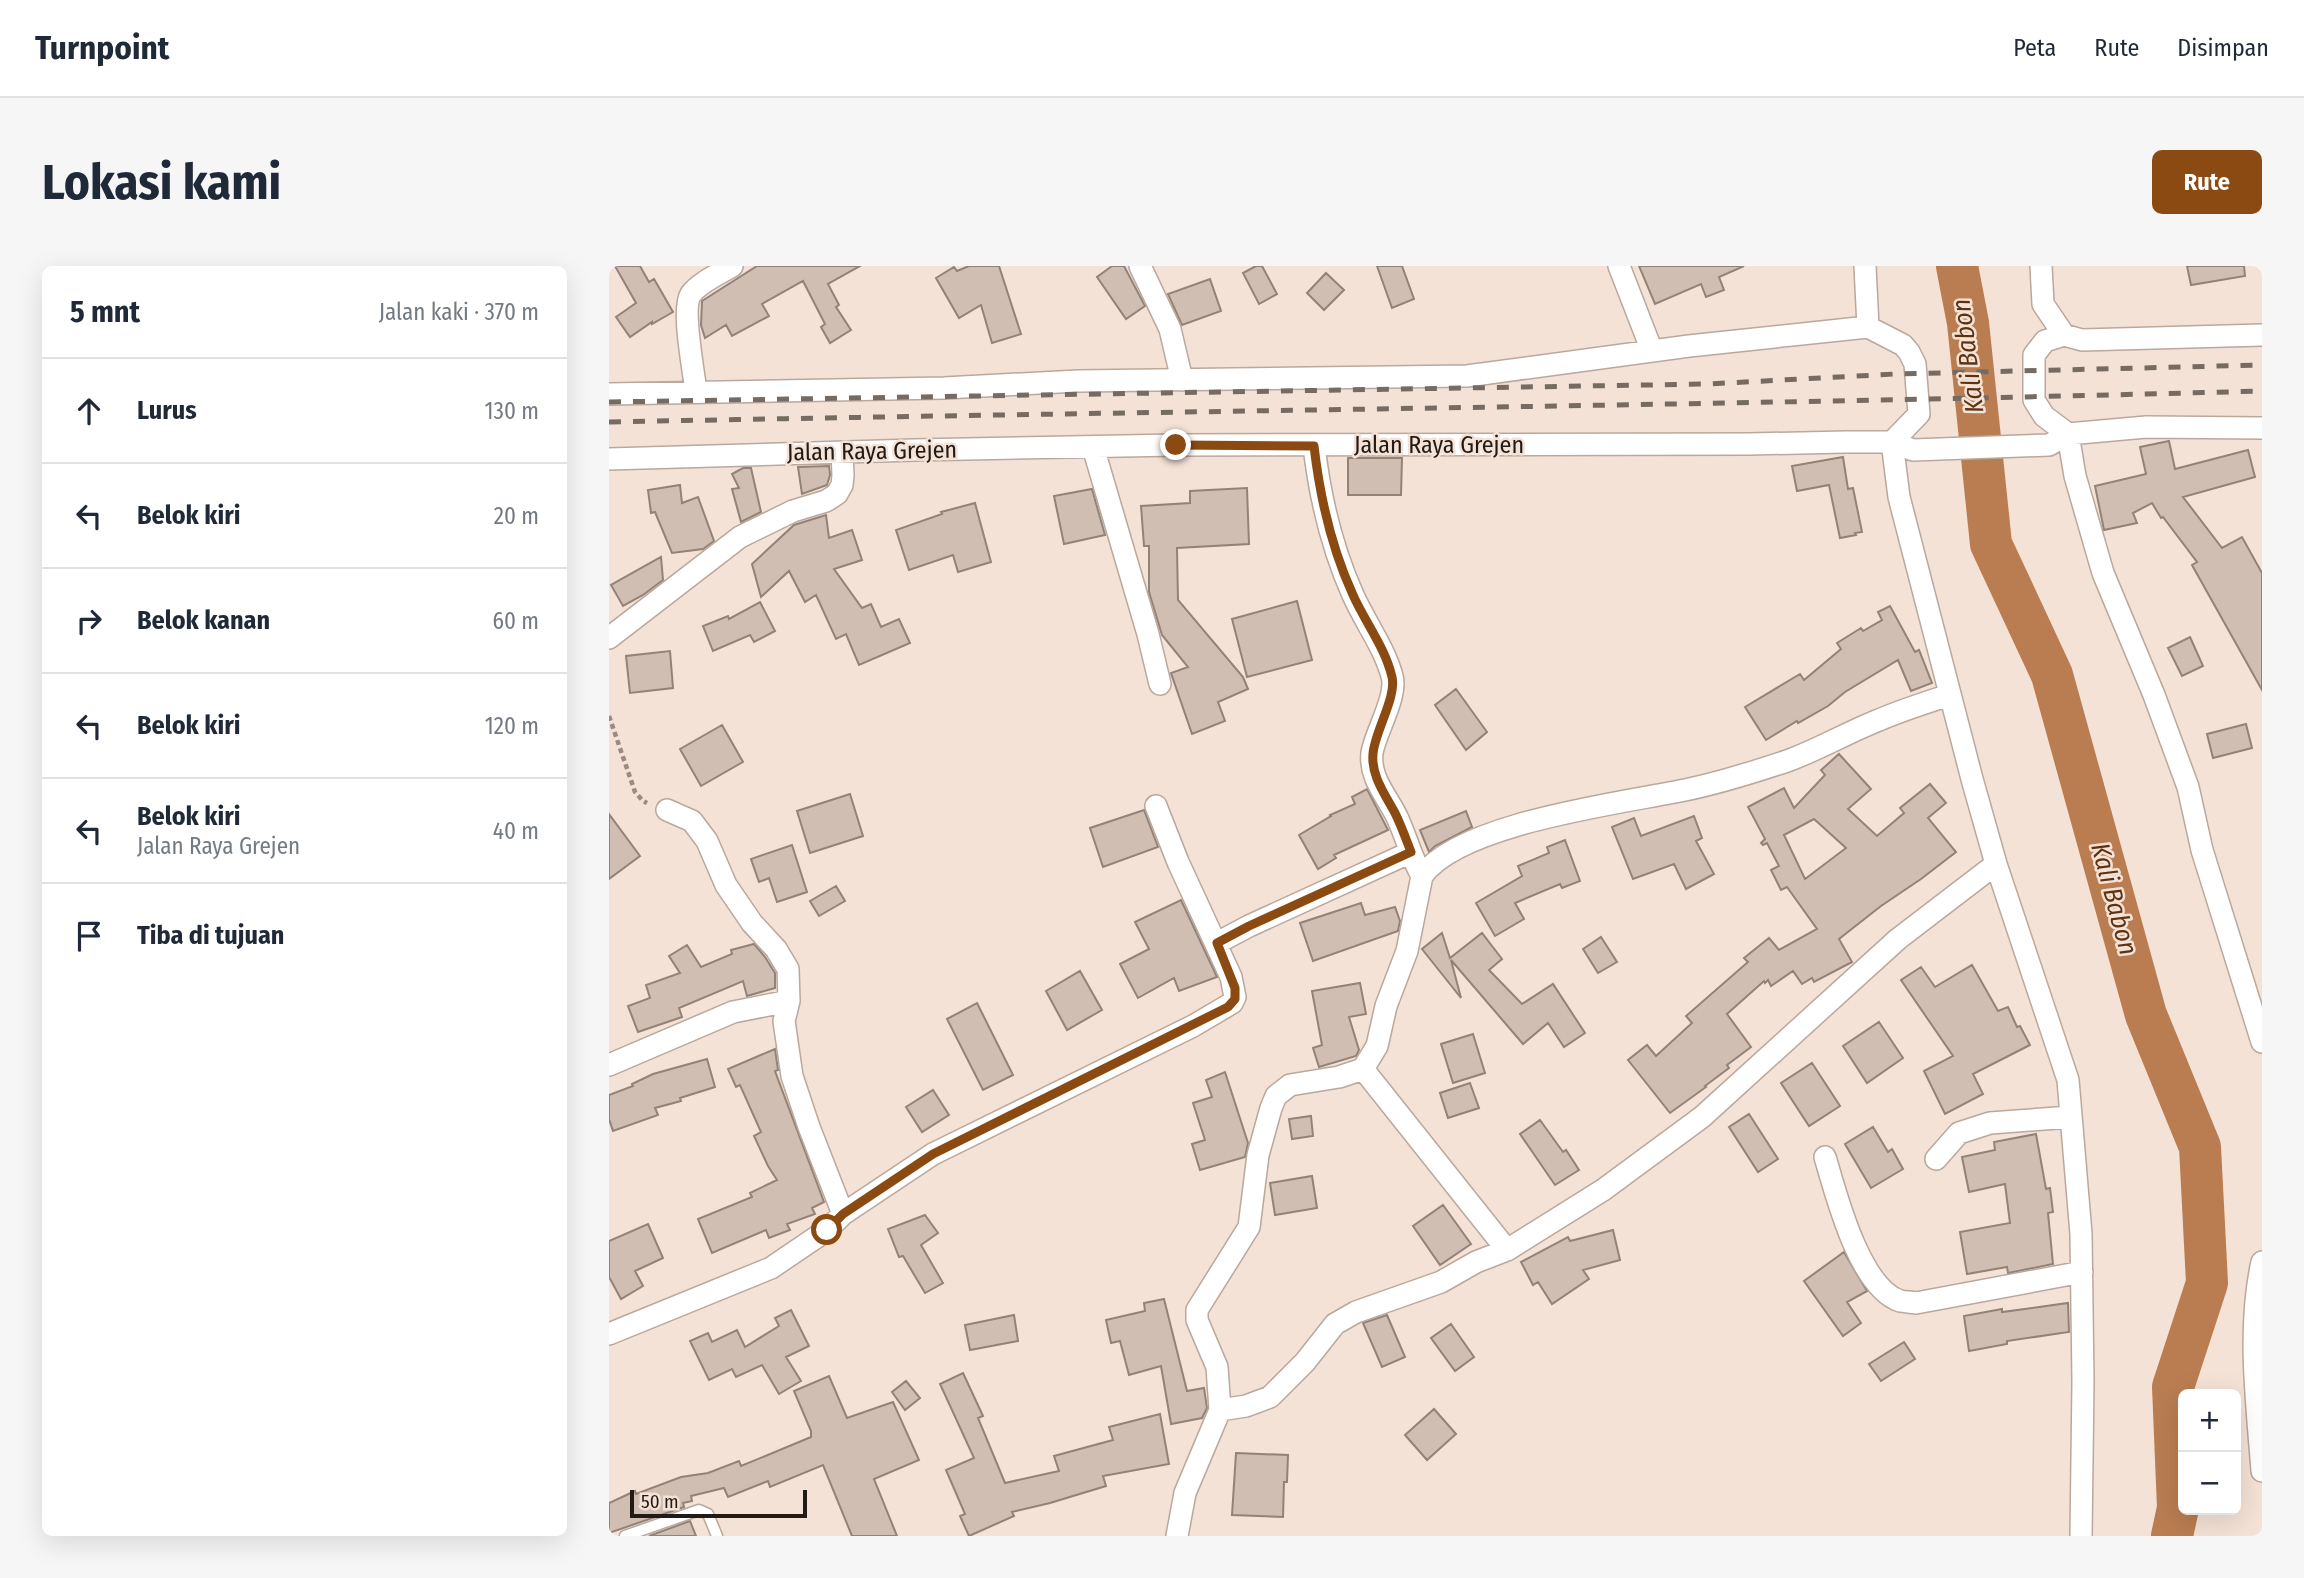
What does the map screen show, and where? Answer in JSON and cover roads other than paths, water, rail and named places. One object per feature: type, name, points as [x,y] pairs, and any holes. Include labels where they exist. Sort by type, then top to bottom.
[{"type":"street","points":[[696,392],[686,313],[688,298],[693,291],[732,266]]},
{"type":"street","points":[[1140,266],[1170,329],[1182,380]]},
{"type":"street","points":[[1619,266],[1652,351]]},
{"type":"street","points":[[1865,266],[1868,327]]},
{"type":"street","points":[[2041,266],[2043,304],[2063,335]]},
{"type":"street","points":[[609,394],[944,388],[1078,381],[1467,376],[1652,351],[1868,327],[1903,345],[1915,364],[1919,414],[1892,442]]},
{"type":"street","points":[[2262,335],[2082,340],[2063,335],[2045,341],[2034,355],[2034,400],[2044,416],[2068,433],[2075,476],[2103,573],[2154,695],[2187,787],[2202,850],[2262,1042]]},
{"type":"street","points":[[1892,442],[1913,450],[2049,445],[2068,433],[2146,427],[2262,428]]},
{"type":"street","points":[[1892,442],[1899,497],[1949,695],[1996,864],[2068,1080],[2081,1234],[2081,1536]]},
{"type":"street","name":"Jalan Raya Grejen","points":[[609,459],[1093,447],[1892,442]]},
{"type":"street","points":[[1314,446],[1319,493],[1339,565],[1365,622],[1385,654],[1394,680],[1373,752],[1373,770],[1422,876]]},
{"type":"street","points":[[1093,447],[1160,684]]},
{"type":"street","points":[[609,638],[740,537],[793,511],[825,501],[837,494],[842,485],[842,452]]},
{"type":"street","points":[[1177,1536],[1185,1493],[1220,1410],[1217,1367],[1197,1320],[1197,1310],[1249,1227],[1258,1155],[1271,1108],[1276,1096],[1290,1085],[1339,1077],[1363,1069],[1377,1046],[1386,1006],[1407,951],[1422,876],[1429,866],[1445,855],[1500,830],[1571,812],[1688,790],[1788,760],[1880,719],[1949,695]]},
{"type":"street","points":[[609,1334],[771,1268],[827,1230],[843,1214],[933,1154],[1231,1005],[1235,988],[1217,943],[1178,862],[1156,806]]},
{"type":"street","points":[[667,810],[692,821],[707,841],[732,894],[752,923],[776,949],[788,969],[789,1001],[784,1021],[792,1076],[843,1214]]},
{"type":"street","points":[[1217,943],[1411,852]]},
{"type":"street","points":[[1220,1410],[1247,1406],[1270,1397],[1297,1370],[1335,1324],[1356,1312],[1441,1282],[1476,1262],[1507,1250],[1603,1190],[1702,1117],[1898,939],[1996,864]]},
{"type":"street","points":[[609,1065],[733,1012],[789,1001]]},
{"type":"street","points":[[1363,1069],[1507,1250]]},
{"type":"street","points":[[1936,1159],[1959,1133],[1990,1124],[2070,1117]]},
{"type":"street","points":[[1825,1157],[1846,1227],[1866,1267],[1885,1292],[1899,1301],[1916,1303],[2082,1272]]},
{"type":"street","points":[[2262,1262],[2255,1331],[2256,1398],[2262,1471]]},
{"type":"lane","points":[[625,1536],[699,1510],[708,1514],[717,1536]]},
{"type":"waterway","name":"Kali Babon","points":[[1957,266],[1968,323],[1991,544],[2052,675],[2146,1015],[2200,1147],[2207,1283],[2173,1387],[2178,1508],[2172,1536]]},
{"type":"railway","points":[[609,402],[1707,384],[1895,374],[2262,365]]},
{"type":"railway","points":[[609,422],[1849,401],[2262,391]]}]
